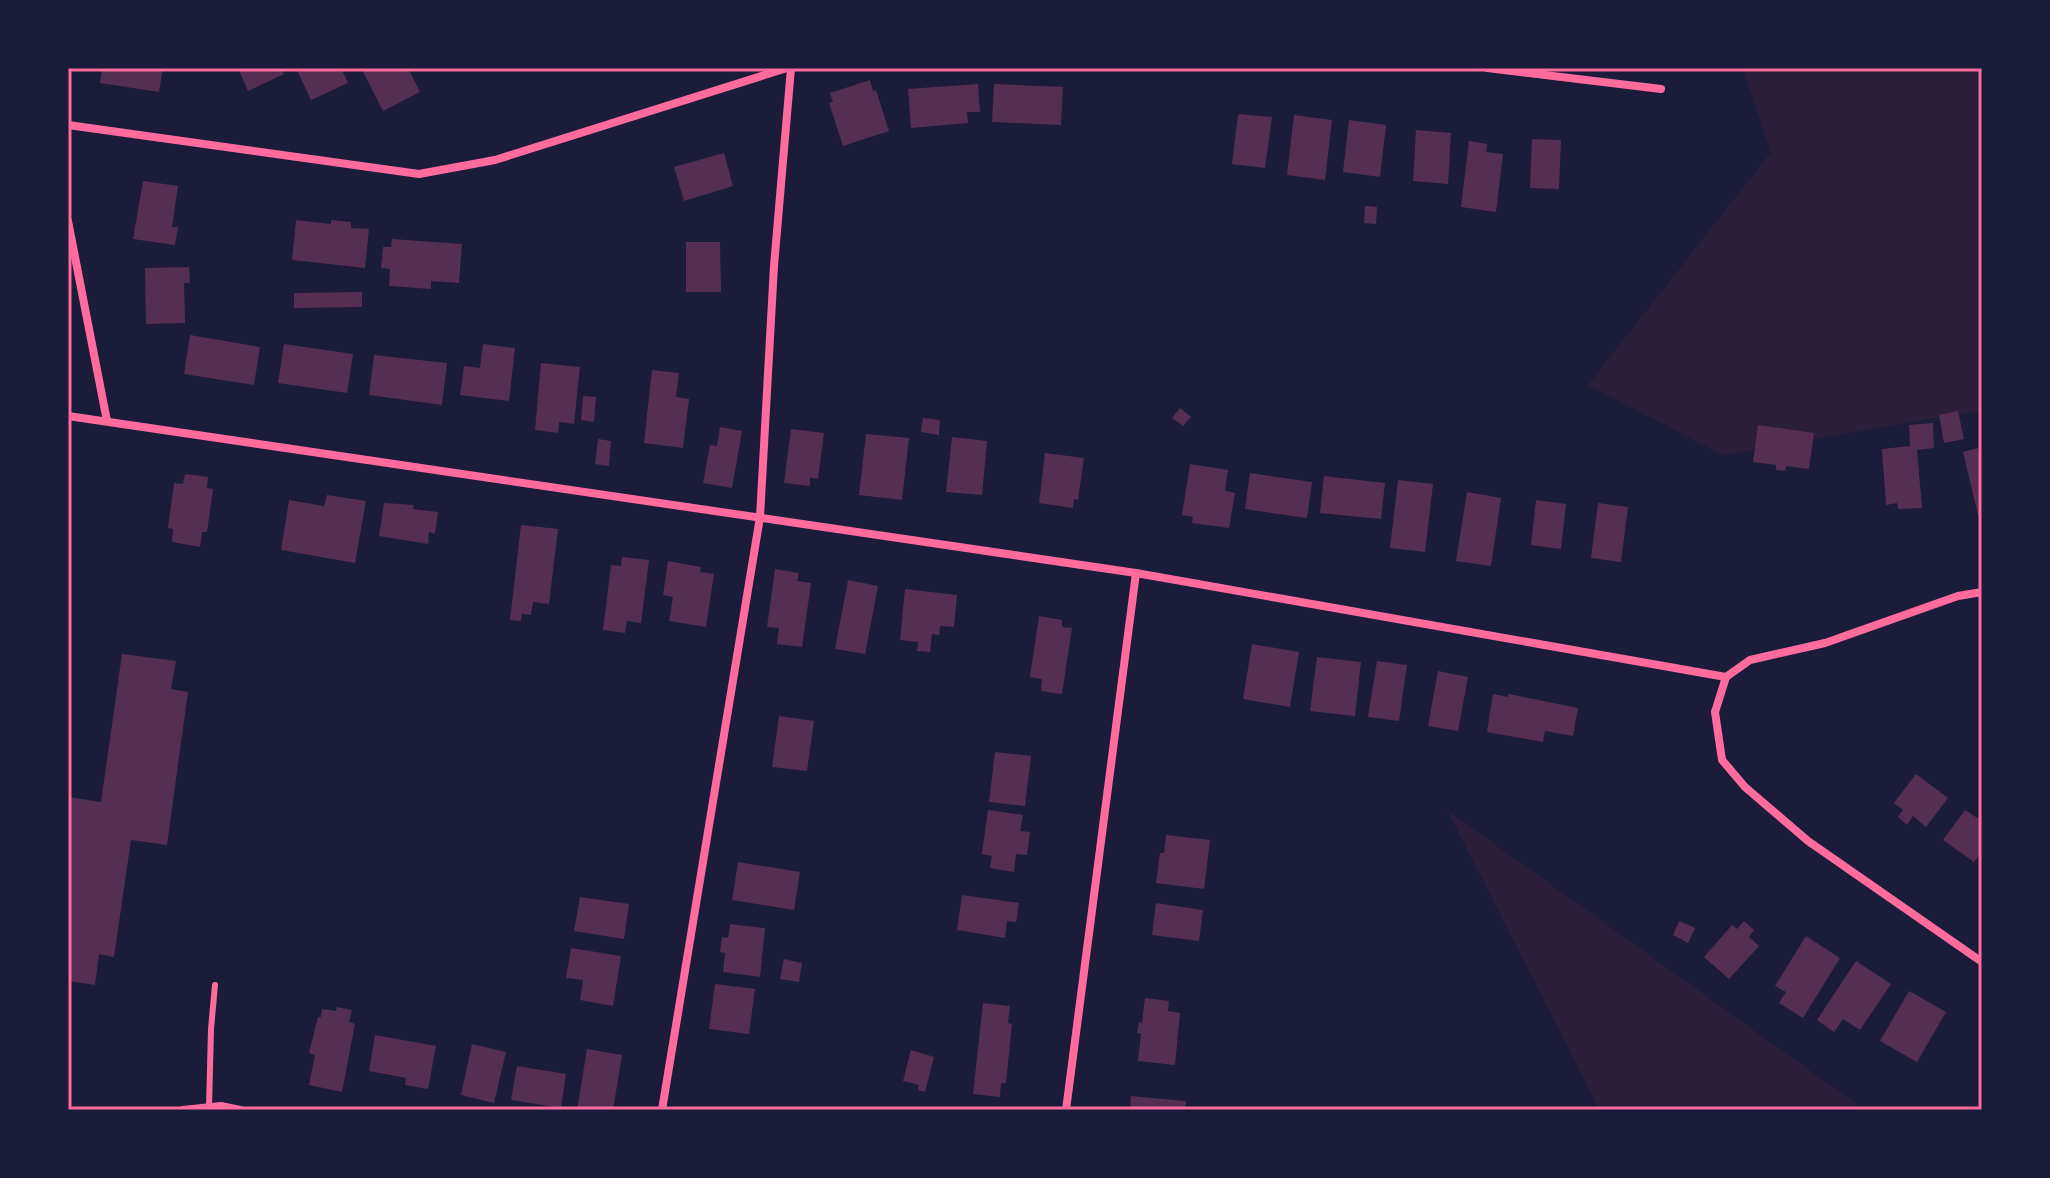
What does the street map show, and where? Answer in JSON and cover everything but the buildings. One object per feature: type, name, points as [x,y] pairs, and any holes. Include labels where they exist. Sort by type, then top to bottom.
[{"type":"street","points":[[68,125],[419,174],[495,160],[789,68],[760,517],[662,1110]]},
{"type":"street","points":[[1487,68],[1661,89]]},
{"type":"street","points":[[68,221],[107,421]]},
{"type":"street","points":[[68,416],[1136,573],[1726,677]]},
{"type":"street","points":[[1066,1110],[1136,573]]},
{"type":"street","points":[[1982,592],[1958,596],[1825,643],[1750,660],[1726,677],[1715,712],[1722,760],[1745,787],[1808,841],[1982,962]]},
{"type":"street","points":[[183,1110],[221,1106],[240,1110]]},
{"type":"lane","points":[[209,1107],[215,985]]},
{"type":"shaded area","points":[[1743,68],[1982,68],[1982,410],[1723,455],[1588,385],[1771,152]]},
{"type":"shaded area","points":[[1447,810],[1865,1110],[1600,1110]]}]
